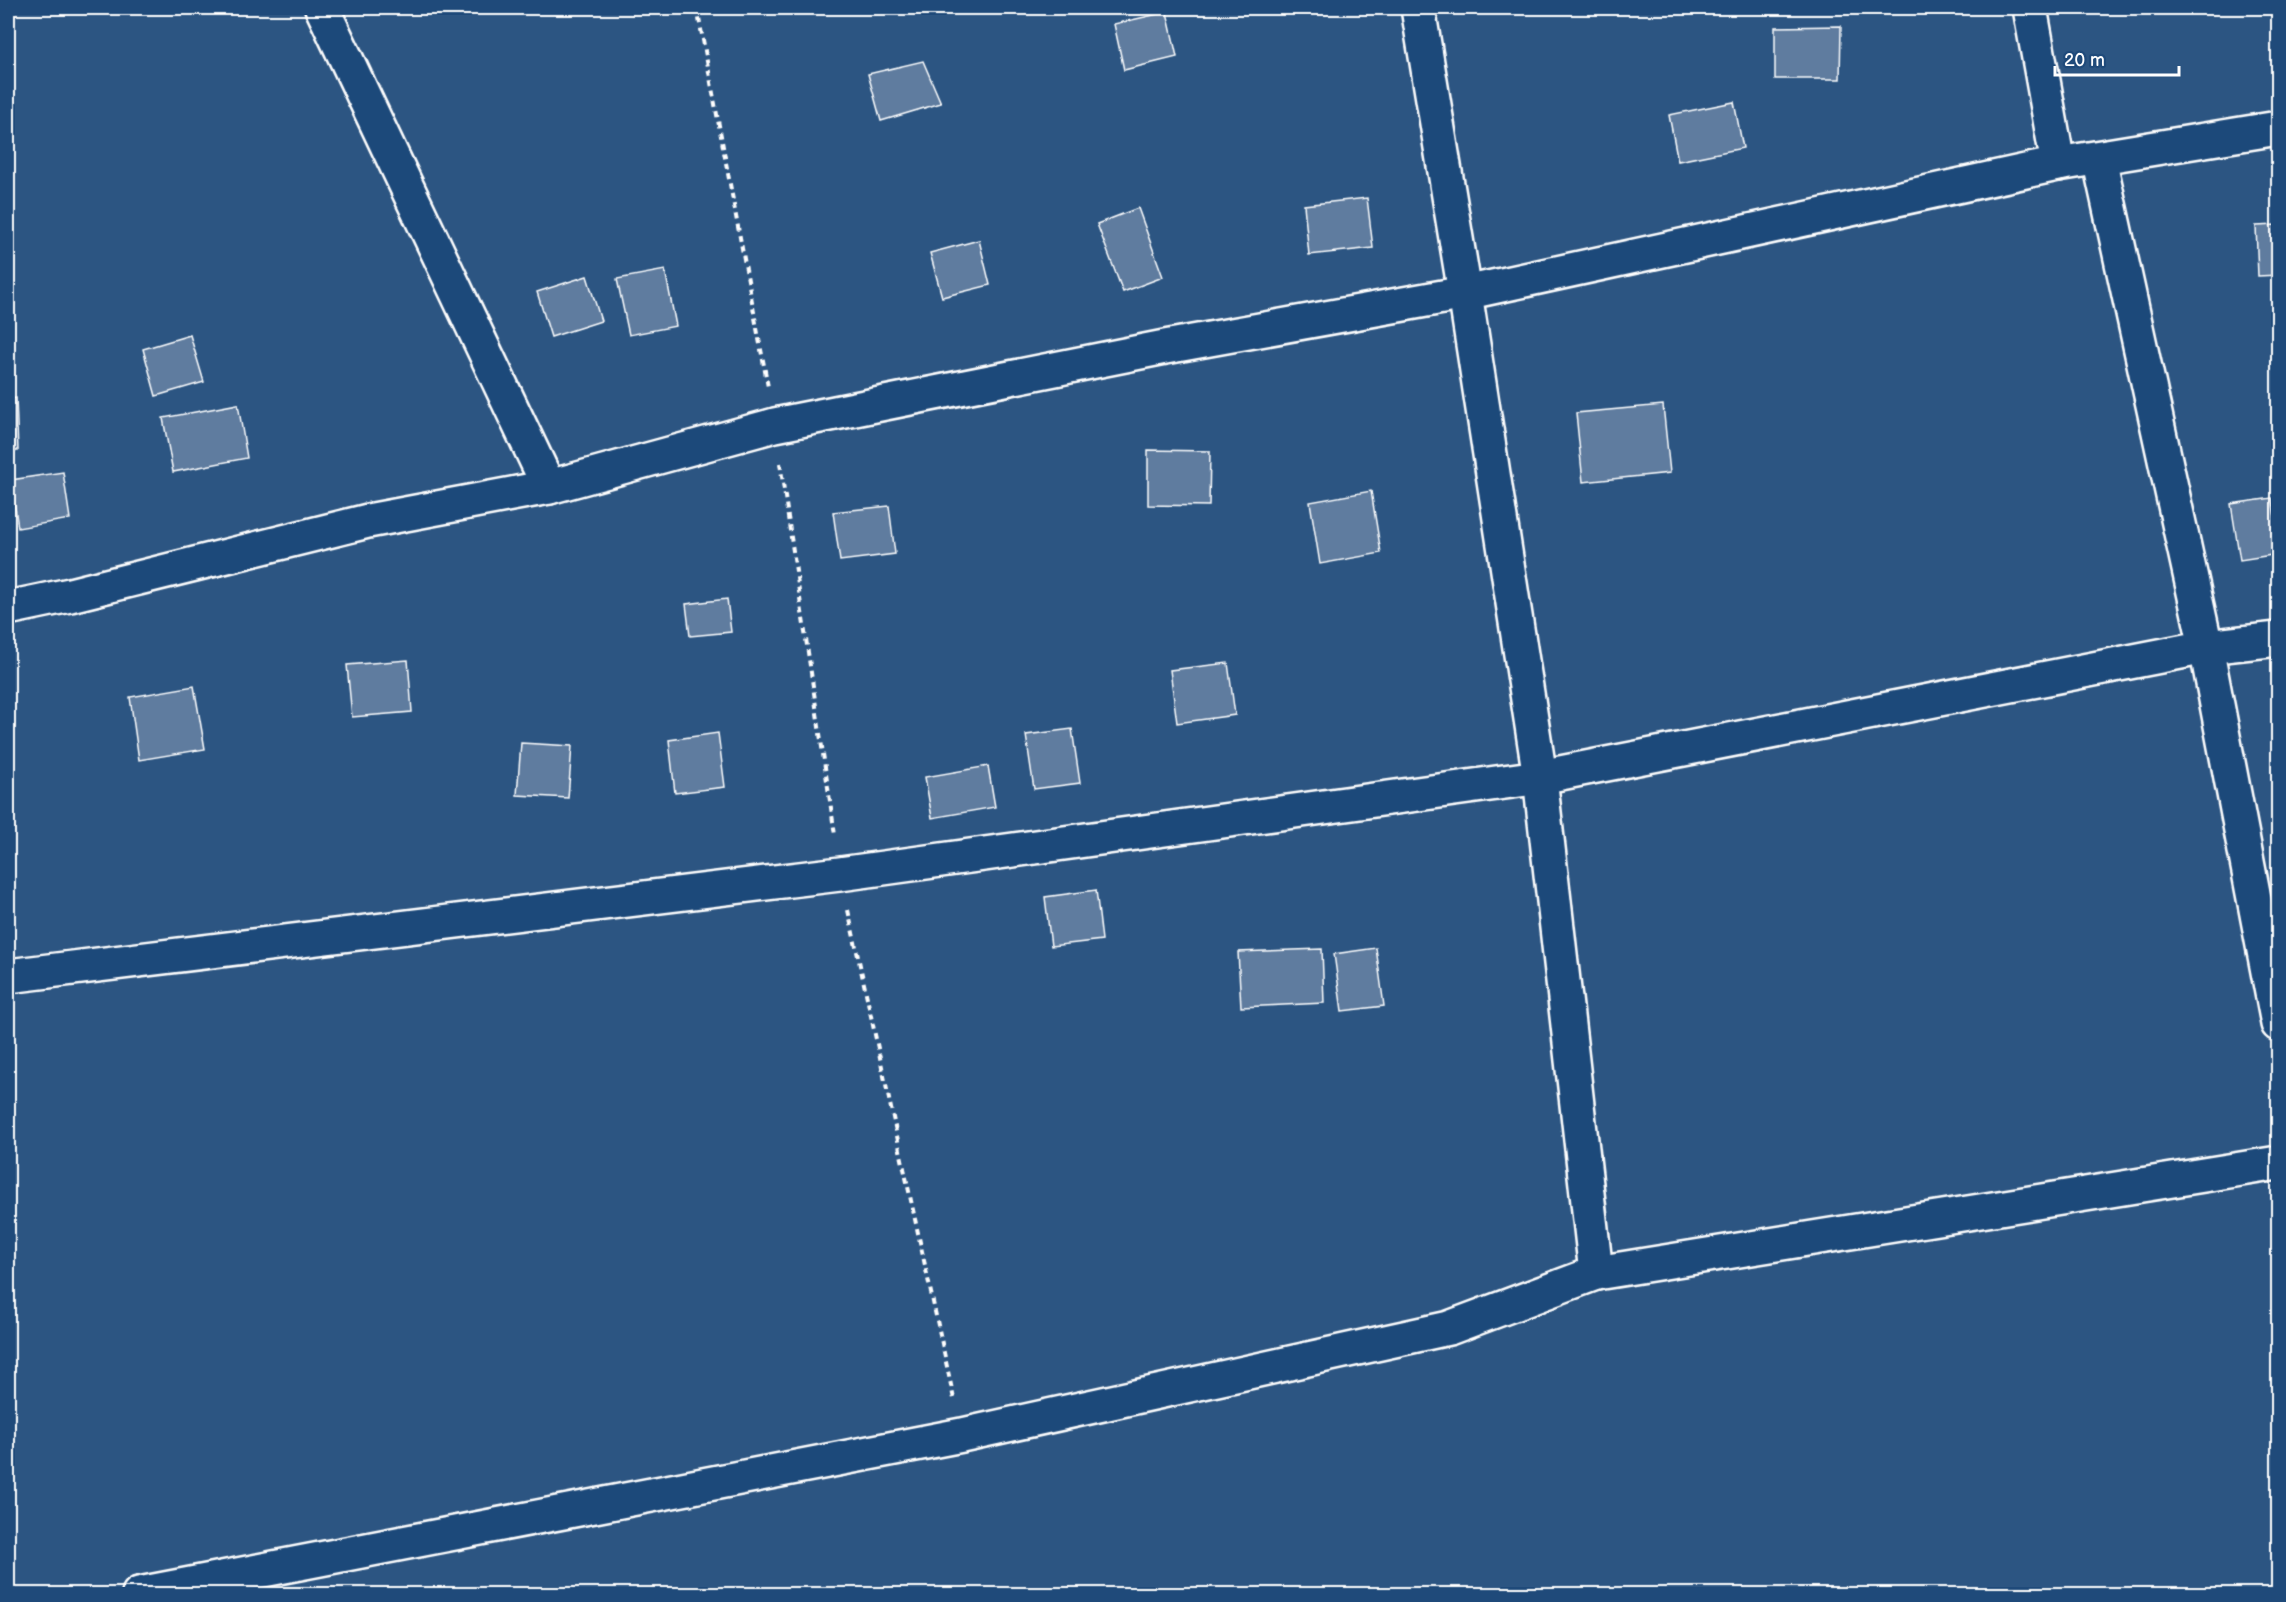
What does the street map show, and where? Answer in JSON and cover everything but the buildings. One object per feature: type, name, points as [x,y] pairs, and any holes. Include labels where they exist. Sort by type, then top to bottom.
[{"type":"street","points":[[322,8],[549,487]]},
{"type":"street","points":[[1418,8],[1540,777],[1596,1273]]},
{"type":"street","points":[[2030,8],[2058,164]]},
{"type":"street","points":[[8,608],[70,596],[368,522],[549,487],[775,425],[1165,347],[1465,293],[2058,164],[2278,128]]},
{"type":"street","points":[[2099,158],[2206,647],[2278,1024]]},
{"type":"street","points":[[8,976],[840,874],[1540,777],[2206,647],[2278,639]]},
{"type":"street","points":[[139,1594],[962,1435],[1449,1328],[1596,1273],[2278,1163]]},
{"type":"path","points":[[840,874],[962,1435]]}]
